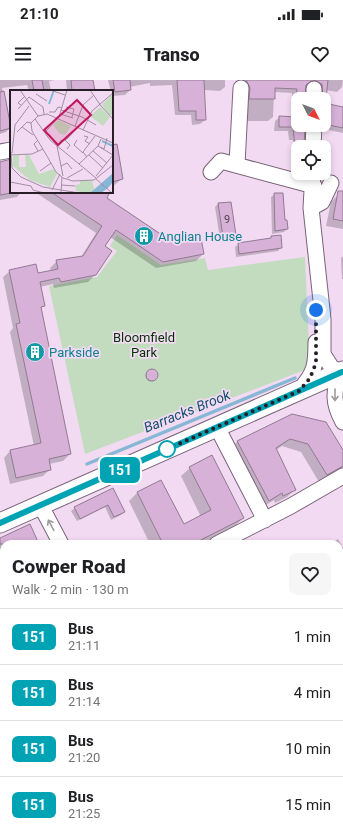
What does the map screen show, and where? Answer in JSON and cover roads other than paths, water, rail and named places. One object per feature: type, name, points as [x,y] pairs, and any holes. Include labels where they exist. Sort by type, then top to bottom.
[{"type":"main road","points":[[0,523],[343,372]]},
{"type":"street","points":[[237,164],[242,88]]},
{"type":"street","points":[[0,152],[10,150]]},
{"type":"street","points":[[211,172],[221,161],[291,175]]},
{"type":"street","points":[[313,180],[311,208],[323,320],[323,354],[332,368],[343,372],[337,382],[334,393],[335,406],[343,422]]},
{"type":"street","points":[[311,208],[322,202],[331,183]]},
{"type":"street","points":[[299,391],[310,378],[316,363],[316,310],[320,295]]},
{"type":"street","points":[[217,427],[265,520]]},
{"type":"street","points":[[225,540],[265,520],[343,476]]},
{"type":"street","points":[[41,506],[59,540]]},
{"type":"waterway","name":"Barracks Brook","points":[[87,464],[295,378]]},
{"type":"place","name":"Anglian House","points":[[144,236]]},
{"type":"place","name":"Parkside","points":[[35,352]]},
{"type":"park label","name":"Bloomfield Park","points":[[144,344]]}]
